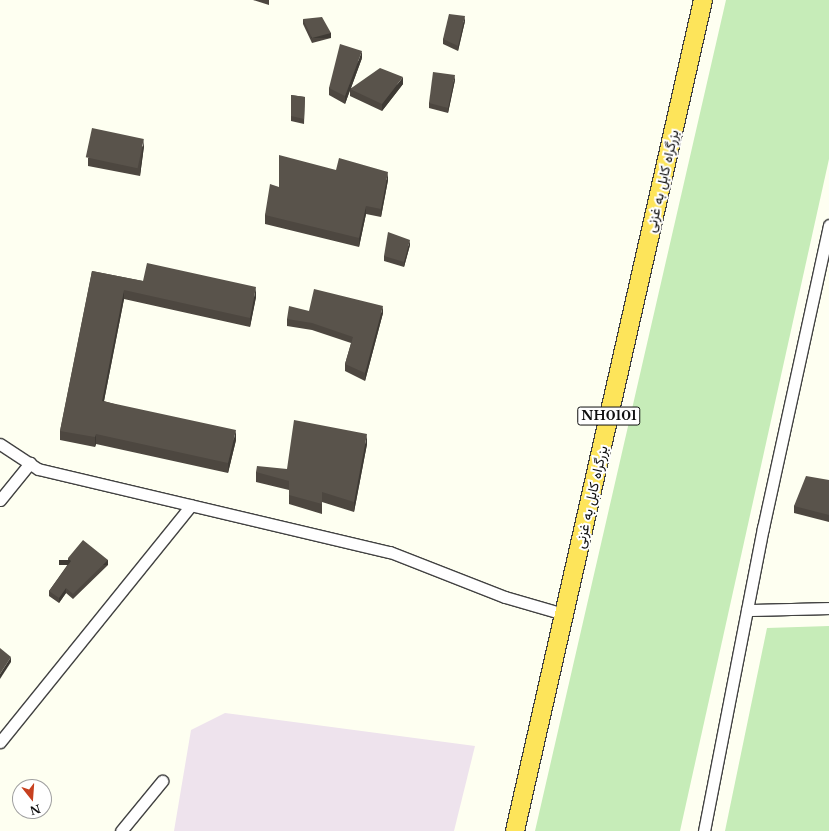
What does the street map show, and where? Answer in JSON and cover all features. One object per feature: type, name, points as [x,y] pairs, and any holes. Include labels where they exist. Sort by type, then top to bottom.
[{"type":"highway","name":"بزرگراه کابل به غزنی","points":[[515,831],[703,0]]},
{"type":"street","points":[[704,831],[747,610],[829,225]]},
{"type":"street","points":[[0,444],[38,469],[390,552],[505,597],[564,614]]},
{"type":"street","points":[[0,500],[30,463]]},
{"type":"street","points":[[0,742],[191,505]]},
{"type":"street","points":[[747,610],[829,608]]},
{"type":"street","points":[[121,831],[162,781]]},
{"type":"shaded area","points":[[225,713],[475,746],[454,831],[174,831],[191,730]]},
{"type":"green space","points":[[726,0],[829,0],[829,159],[680,831],[535,831]]},
{"type":"green space","points":[[829,626],[829,831],[725,831],[767,628]]},
{"type":"building","points":[[449,14],[465,16],[458,46],[443,39]]},
{"type":"building","points":[[322,17],[331,33],[312,38],[303,19]]},
{"type":"building","points":[[340,44],[362,51],[345,96],[329,88]]},
{"type":"building","points":[[380,68],[403,77],[382,104],[350,89]]},
{"type":"building","points":[[433,72],[455,75],[448,108],[429,103]]},
{"type":"building","points":[[291,95],[305,97],[304,119],[291,116]]},
{"type":"building","points":[[92,128],[144,139],[138,168],[86,157]]},
{"type":"building","points":[[279,155],[336,170],[339,158],[388,172],[381,209],[366,206],[359,238],[265,215],[270,184],[279,187]]},
{"type":"building","points":[[388,232],[410,240],[404,262],[384,256]]},
{"type":"building","points":[[147,263],[256,287],[250,318],[124,290],[102,401],[236,430],[228,463],[96,434],[95,437],[60,431],[92,271],[143,281]]},
{"type":"building","points":[[314,289],[383,306],[365,373],[345,364],[353,337],[312,323],[287,319],[289,306],[309,311]]},
{"type":"building","points":[[294,420],[367,434],[354,502],[322,492],[322,504],[289,495],[289,481],[256,472],[257,466],[287,469]]},
{"type":"building","points":[[806,476],[829,480],[829,515],[794,506]]},
{"type":"building","points":[[83,540],[108,560],[73,594],[66,588],[59,598],[49,591],[71,561],[68,558]]},
{"type":"building","points":[[0,648],[11,657],[0,674]]}]
